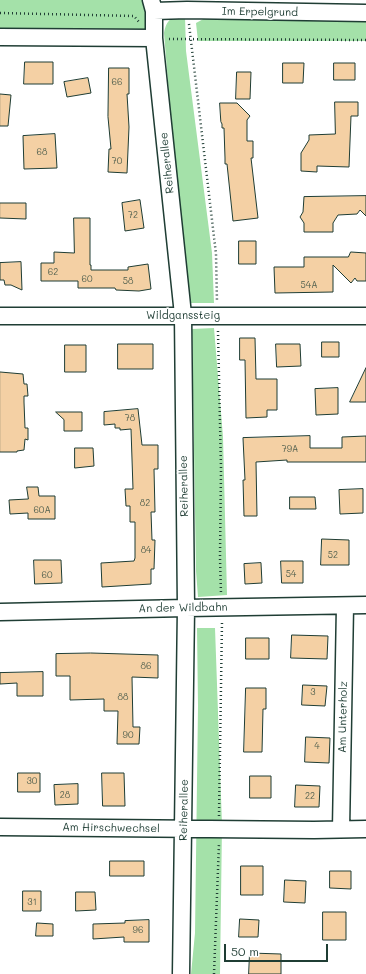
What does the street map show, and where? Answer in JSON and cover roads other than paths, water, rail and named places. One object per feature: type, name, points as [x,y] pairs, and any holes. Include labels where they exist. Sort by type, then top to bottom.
[{"type":"street","name":"Im Erpelgrund","points":[[152,6],[187,10],[366,14]]},
{"type":"street","name":"Reiherallee","points":[[152,6],[154,38],[183,315],[186,608],[181,974]]},
{"type":"street","points":[[0,37],[154,38]]},
{"type":"street","name":"Wildganssteig","points":[[0,316],[366,316]]},
{"type":"street","name":"An der Wildbahn","points":[[0,612],[366,605]]},
{"type":"street","name":"Am Unterholz","points":[[341,829],[345,606]]},
{"type":"street","name":"Am Hirschwechsel","points":[[0,827],[314,830],[366,829]]}]
